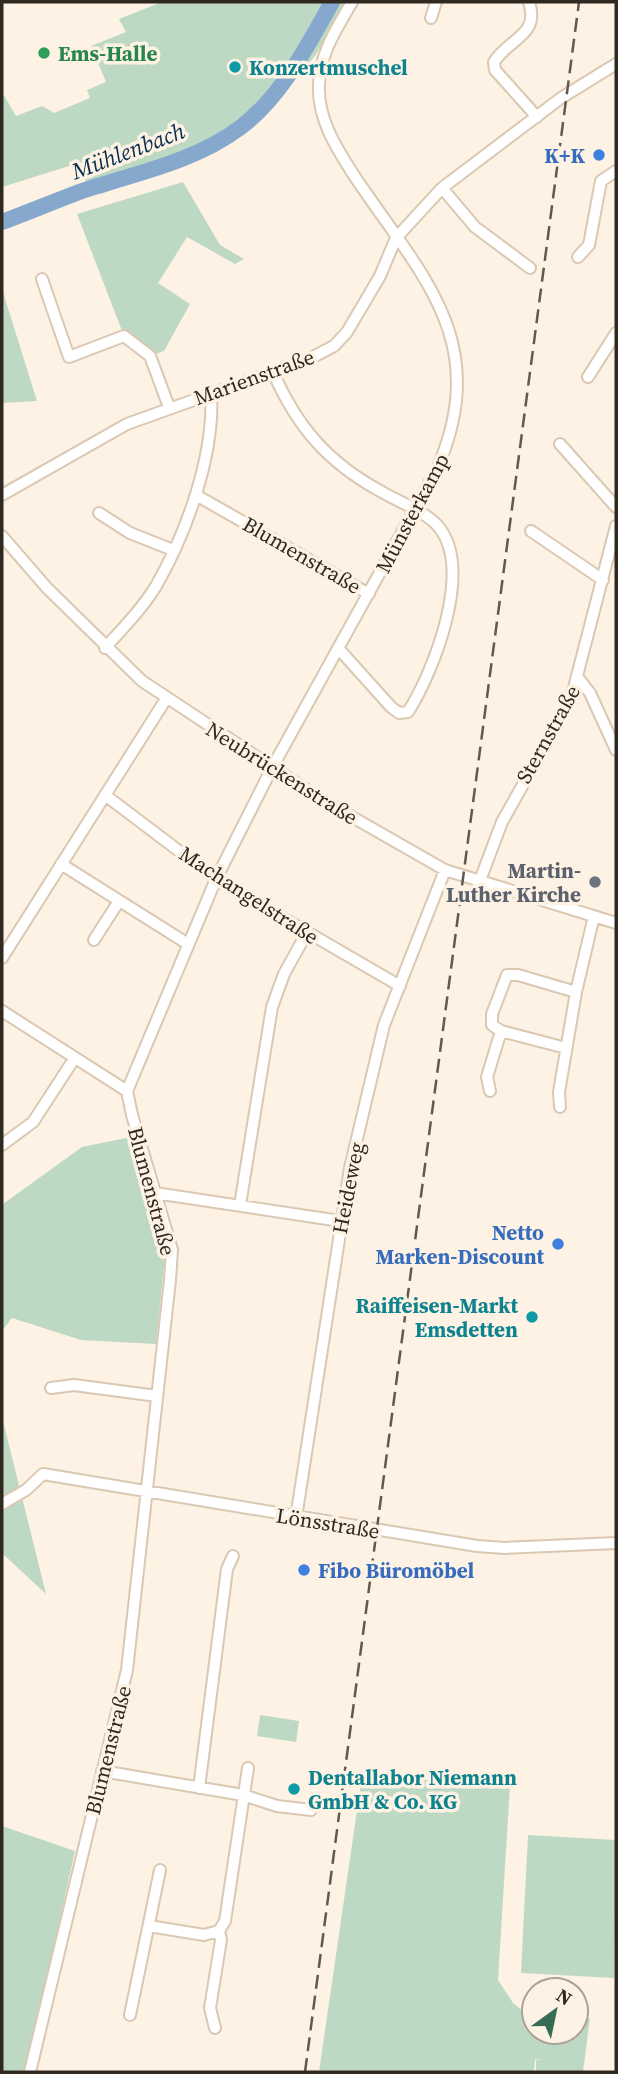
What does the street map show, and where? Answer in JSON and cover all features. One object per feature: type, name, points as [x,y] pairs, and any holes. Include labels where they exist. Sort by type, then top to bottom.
[{"type":"street","name":"Münsterkamp","points":[[352,2],[324,55],[319,86],[326,125],[336,148],[438,298],[457,356],[456,402],[450,435],[437,469],[369,594]]},
{"type":"street","points":[[431,18],[436,2]]},
{"type":"street","points":[[529,2],[533,13],[527,30],[494,62],[495,70],[537,117]]},
{"type":"street","name":"Marienstraße","points":[[2,495],[127,424],[273,372],[334,346],[369,295],[396,238],[442,188],[537,117],[615,68]]},
{"type":"street","points":[[578,257],[589,245],[601,181],[616,171]]},
{"type":"street","points":[[442,188],[475,227],[530,268]]},
{"type":"street","points":[[42,279],[69,357],[124,336],[150,356],[169,407]]},
{"type":"street","points":[[587,377],[616,333]]},
{"type":"street","points":[[273,372],[285,398],[329,458],[351,475],[435,522],[445,535],[451,567],[450,597],[442,635],[423,686],[408,712],[399,713],[390,708],[338,648]]},
{"type":"street","points":[[105,648],[142,607],[173,550],[196,495],[212,408],[211,392]]},
{"type":"street","points":[[561,443],[616,508]]},
{"type":"street","name":"Blumenstraße","points":[[30,2072],[127,1670],[172,1250],[127,1091],[216,879],[272,768],[369,594],[196,495]]},
{"type":"street","points":[[99,513],[130,533],[173,550]]},
{"type":"street","name":"Sternstraße","points":[[479,883],[502,822],[571,699],[579,679],[608,550],[616,526]]},
{"type":"street","points":[[531,531],[603,580]]},
{"type":"street","name":"Neubrückenstraße","points":[[2,536],[37,579],[105,648],[166,699],[272,768],[444,870],[479,883],[616,923]]},
{"type":"street","points":[[579,679],[590,693],[616,750]]},
{"type":"street","points":[[2,958],[166,699]]},
{"type":"street","name":"Machangelstraße","points":[[105,795],[216,879],[306,934],[400,986]]},
{"type":"street","points":[[61,864],[188,944]]},
{"type":"street","name":"Heideweg","points":[[296,1518],[350,1168],[384,1025],[444,870]]},
{"type":"street","points":[[94,940],[119,901]]},
{"type":"street","points":[[559,1107],[559,1092],[576,992],[594,916]]},
{"type":"street","points":[[240,1205],[272,1007],[284,974],[306,934]]},
{"type":"street","points":[[566,1048],[500,1031],[492,1025],[492,1014],[507,975],[518,975],[576,992]]},
{"type":"street","points":[[2,1011],[127,1091]]},
{"type":"street","points":[[490,1091],[487,1077],[500,1031]]},
{"type":"street","points":[[2,1145],[33,1122],[74,1059]]},
{"type":"street","points":[[155,1193],[340,1221]]},
{"type":"street","points":[[51,1388],[74,1385],[157,1396]]},
{"type":"street","name":"Lönsstraße","points":[[2,1504],[26,1490],[43,1474],[296,1518],[489,1547],[616,1543]]},
{"type":"street","points":[[199,1787],[227,1569],[233,1556]]},
{"type":"street","points":[[215,2028],[210,2008],[221,1940],[219,1931],[225,1921],[248,1769]]},
{"type":"street","points":[[102,1772],[199,1787],[243,1795],[276,1806],[311,1810]]},
{"type":"street","points":[[130,2015],[160,1870]]},
{"type":"street","points":[[149,1926],[204,1935],[219,1931]]},
{"type":"green space","points":[[162,2],[346,2],[315,56],[283,94],[194,160],[101,194],[69,166],[2,187],[2,92],[16,116],[42,106],[54,113],[90,98],[87,90],[106,82],[91,46],[126,32],[119,19]]},
{"type":"green space","points":[[183,182],[220,245],[244,259],[235,264],[187,237],[158,283],[190,304],[164,351],[150,356],[124,336],[77,214]]},
{"type":"green space","points":[[2,289],[37,401],[2,403]]},
{"type":"green space","points":[[131,1137],[165,1257],[156,1344],[81,1340],[12,1318],[2,1331],[3,1204],[82,1147]]},
{"type":"green space","points":[[2,1417],[46,1594],[2,1553]]},
{"type":"green space","points":[[260,1715],[299,1721],[296,1742],[257,1736]]},
{"type":"green space","points":[[362,1776],[510,1785],[498,1980],[513,2003],[520,2009],[520,2046],[586,2046],[583,2072],[536,2072],[536,2060],[541,2060],[535,2059],[534,2072],[319,2072]]},
{"type":"green space","points":[[2,1826],[75,1851],[26,2072],[2,2072]]},
{"type":"green space","points":[[528,1835],[616,1840],[614,1978],[521,1973]]},
{"type":"waterway","name":"Mühlenbach","points":[[2,222],[82,191],[185,158],[223,139],[255,115],[281,86],[332,2]]},
{"type":"railway","points":[[305,2072],[579,2]]},
{"type":"place","name":"Ems-Halle","points":[[44,53]]},
{"type":"place","name":"Konzertmuschel","points":[[235,67]]},
{"type":"place","name":"K+K","points":[[599,155]]},
{"type":"place","name":"Martin- Luther Kirche","points":[[595,882]]},
{"type":"place","name":"Netto Marken-Discount","points":[[558,1244]]},
{"type":"place","name":"Raiffeisen-Markt Emsdetten","points":[[532,1317]]},
{"type":"place","name":"Fibo Büromöbel","points":[[304,1570]]},
{"type":"place","name":"Dentallabor Niemann GmbH & Co. KG","points":[[294,1789]]}]
